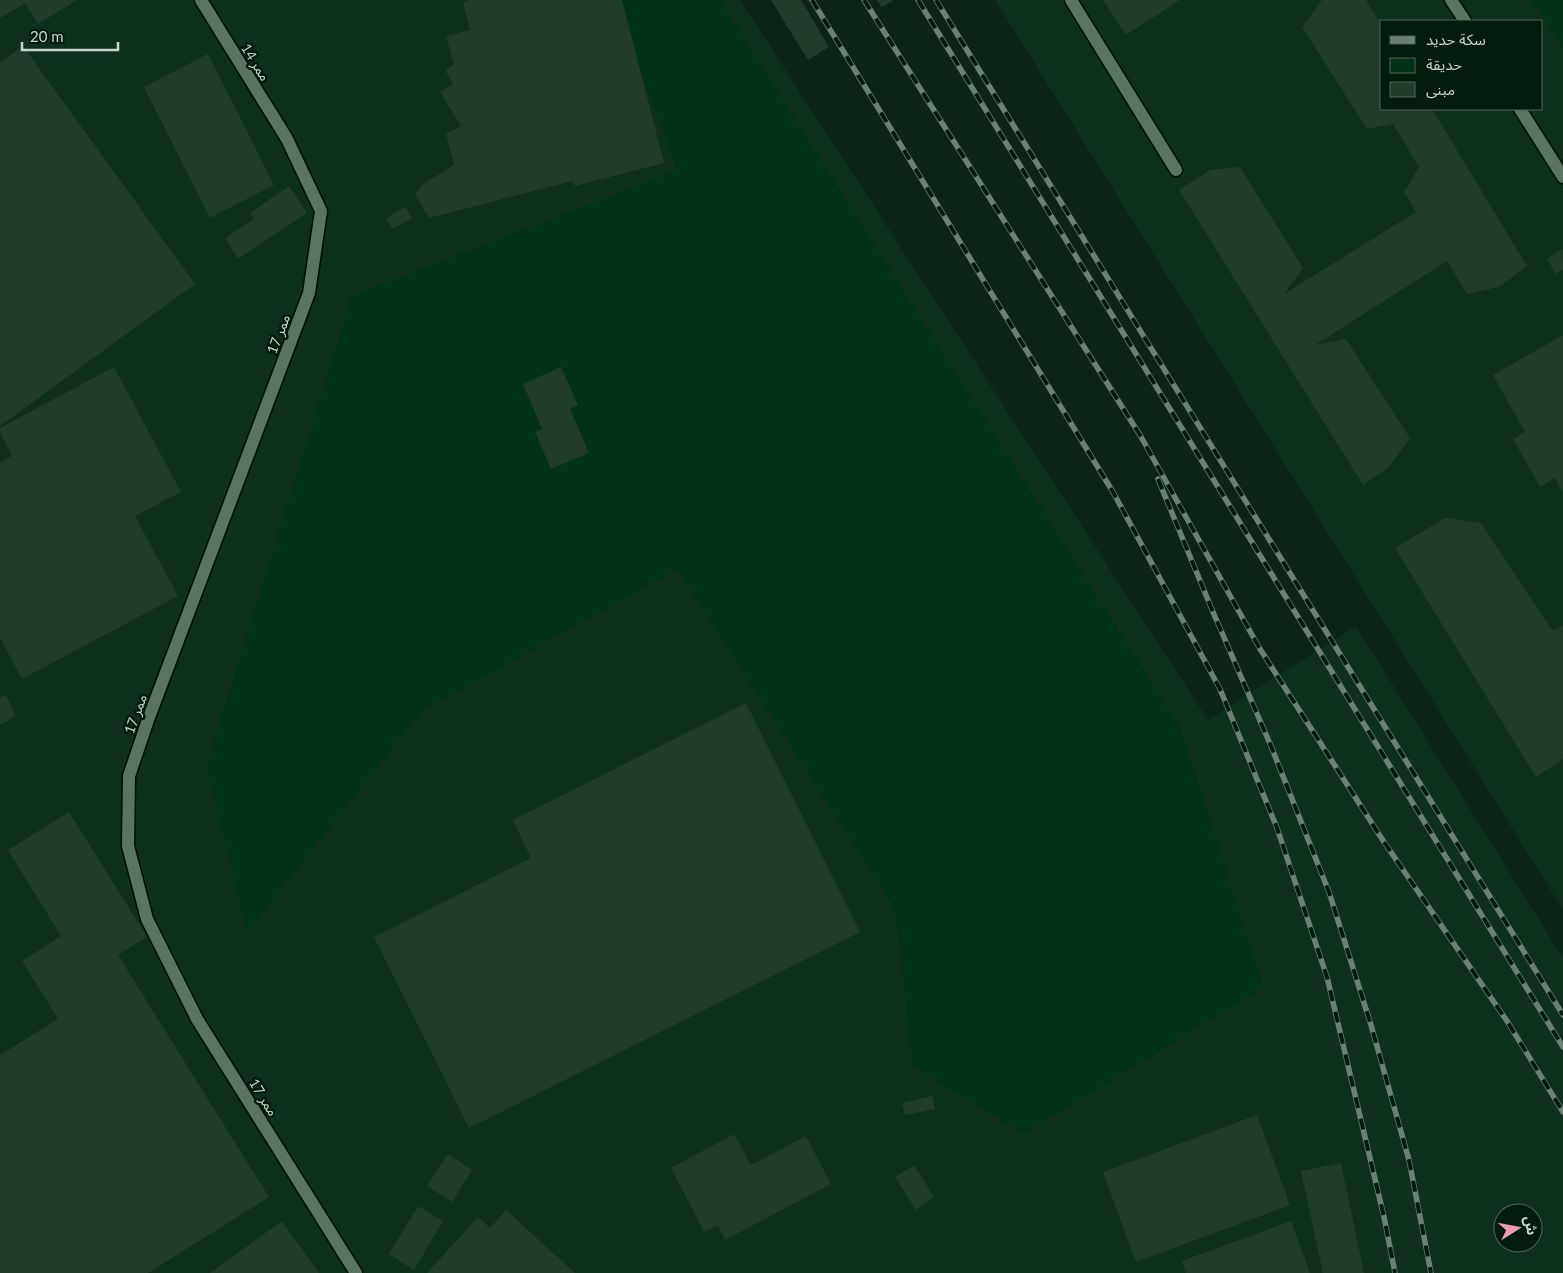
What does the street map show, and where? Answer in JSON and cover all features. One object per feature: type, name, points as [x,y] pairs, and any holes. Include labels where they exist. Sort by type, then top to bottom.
[{"type":"lane","name":"ممر 14","points":[[201,0],[287,139]]},
{"type":"lane","points":[[1071,0],[1176,170]]},
{"type":"lane","points":[[1451,0],[1464,20]]},
{"type":"lane","points":[[1521,110],[1563,177]]},
{"type":"lane","name":"ممر 17","points":[[287,139],[321,211],[309,294],[148,720],[129,776],[128,846],[147,919],[197,1019],[356,1273]]},
{"type":"shaded area","points":[[0,0],[740,0],[1208,720],[1356,626],[1563,958],[1563,1273],[0,1273]]},
{"type":"shaded area","points":[[995,0],[1563,0],[1563,910]]},
{"type":"green space","points":[[615,0],[720,0],[1180,727],[1264,987],[1024,1134],[913,1067],[895,909],[677,569],[421,712],[247,933],[206,767],[352,296],[677,170]]},
{"type":"green space","points":[[1532,0],[1563,0],[1563,49]]},
{"type":"building","points":[[0,0],[77,0],[38,24],[25,3],[0,18]]},
{"type":"building","points":[[468,0],[622,0],[664,163],[575,186],[572,181],[429,218],[415,194],[423,184],[454,165],[446,134],[461,126],[440,92],[453,84],[445,70],[454,65],[446,36],[470,30],[463,3]]},
{"type":"building","points":[[771,0],[801,0],[829,47],[808,60]]},
{"type":"building","points":[[877,0],[894,0],[882,7]]},
{"type":"building","points":[[1103,0],[1180,0],[1126,35]]},
{"type":"building","points":[[1322,0],[1366,0],[1380,23],[1380,110],[1433,110],[1527,266],[1499,287],[1467,294],[1447,261],[1315,345],[1346,339],[1410,438],[1389,467],[1363,485],[1179,190],[1210,170],[1240,167],[1303,268],[1284,294],[1416,212],[1404,192],[1419,167],[1393,124],[1367,129],[1302,27]]},
{"type":"building","points":[[23,46],[195,284],[0,426],[0,63]]},
{"type":"building","points":[[208,54],[274,185],[210,218],[144,87]]},
{"type":"building","points":[[289,186],[307,213],[238,259],[225,238],[254,219],[250,213]]},
{"type":"building","points":[[405,207],[412,218],[392,229],[386,218]]},
{"type":"building","points":[[1562,249],[1563,269],[1556,274],[1547,259]]},
{"type":"building","points":[[1563,335],[1563,493],[1555,478],[1540,487],[1513,439],[1525,432],[1493,375]]},
{"type":"building","points":[[114,367],[181,492],[135,516],[178,596],[22,679],[0,638],[0,463],[12,456],[0,433],[0,428]]},
{"type":"building","points":[[561,367],[578,405],[570,409],[589,453],[551,469],[535,432],[542,429],[523,384]]},
{"type":"building","points":[[1445,518],[1481,523],[1552,630],[1563,626],[1563,759],[1536,777],[1395,548]]},
{"type":"building","points":[[6,695],[16,716],[0,725],[0,698]]},
{"type":"building","points":[[746,703],[860,932],[469,1128],[374,937],[531,858],[513,820]]},
{"type":"building","points":[[69,812],[147,937],[118,955],[269,1197],[148,1273],[0,1273],[0,1055],[58,1019],[22,961],[61,936],[8,850]]},
{"type":"building","points":[[932,1096],[935,1109],[905,1115],[902,1103]]},
{"type":"building","points":[[1257,1115],[1290,1205],[1136,1262],[1103,1172]]},
{"type":"building","points":[[734,1134],[751,1165],[806,1136],[831,1184],[725,1240],[718,1225],[704,1232],[671,1168]]},
{"type":"building","points":[[448,1154],[472,1170],[452,1202],[427,1186]]},
{"type":"building","points":[[1341,1163],[1364,1273],[1323,1273],[1301,1171]]},
{"type":"building","points":[[914,1165],[934,1197],[916,1210],[895,1177]]},
{"type":"building","points":[[418,1206],[443,1221],[414,1270],[389,1254]]},
{"type":"building","points":[[506,1210],[575,1273],[427,1273],[478,1217],[490,1228]]},
{"type":"building","points":[[282,1221],[319,1273],[210,1273]]},
{"type":"building","points":[[1291,1221],[1310,1273],[1186,1273],[1182,1261]]},
{"type":"railway","points":[[812,0],[1113,492],[1220,689],[1277,828],[1327,977],[1384,1217],[1395,1273]]},
{"type":"railway","points":[[864,0],[1140,435],[1260,649],[1384,842],[1507,1021],[1563,1112]]},
{"type":"railway","points":[[918,0],[1563,1047]]},
{"type":"railway","points":[[936,0],[1563,1015]]},
{"type":"railway","points":[[1158,479],[1271,746],[1329,892],[1371,1025],[1409,1160],[1431,1273]]}]
